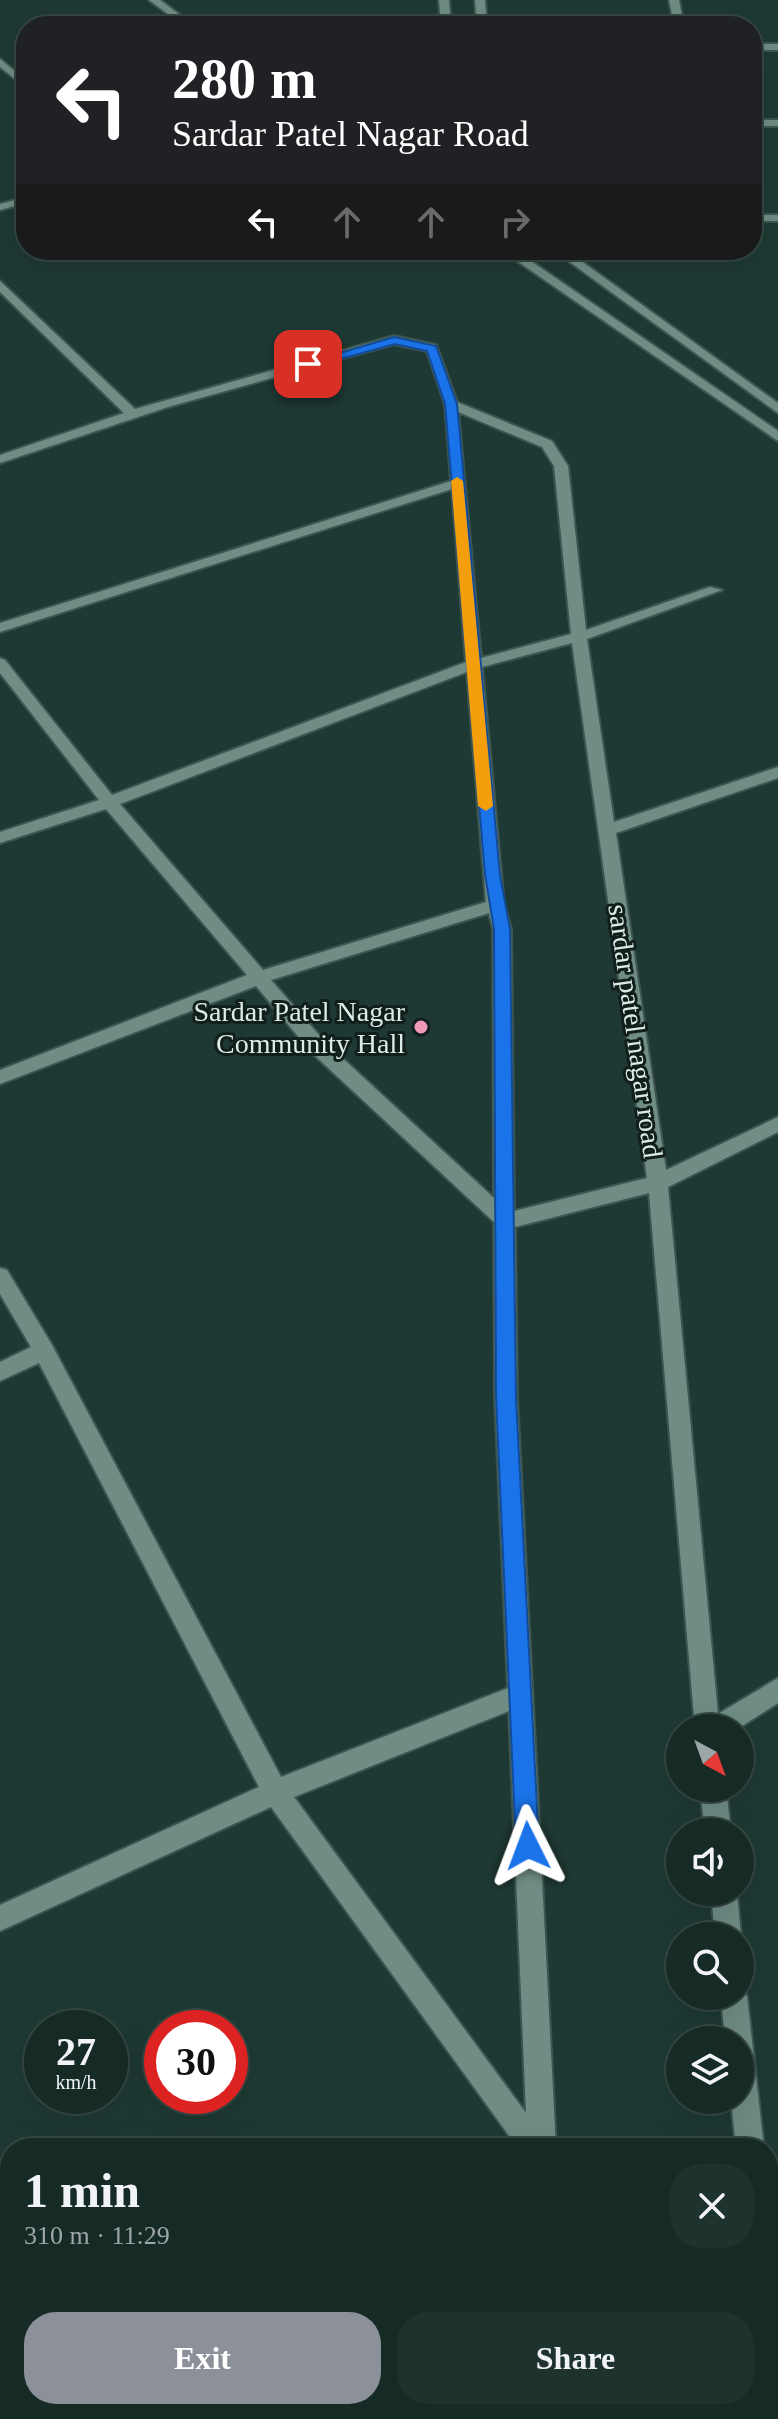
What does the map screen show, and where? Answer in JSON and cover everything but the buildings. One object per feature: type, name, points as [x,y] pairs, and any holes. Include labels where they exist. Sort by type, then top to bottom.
[{"type":"street","points":[[154,0],[176,16]]},
{"type":"street","points":[[0,62],[16,76]]},
{"type":"street","points":[[521,260],[778,437]]},
{"type":"street","points":[[573,260],[778,409]]},
{"type":"street","points":[[0,285],[131,413]]},
{"type":"street","points":[[0,459],[131,413],[394,340],[432,348],[451,404],[495,905],[502,929],[506,1397],[542,2138]]},
{"type":"street","name":"sardar patel nagar road","points":[[451,404],[547,444],[561,466],[579,637],[658,1183],[706,1714]]},
{"type":"street","points":[[0,628],[457,483]]},
{"type":"street","points":[[0,838],[109,802],[472,665],[579,637],[715,590]]},
{"type":"street","points":[[0,663],[109,802],[318,1047],[506,1221]]},
{"type":"street","points":[[606,830],[778,772]]},
{"type":"street","points":[[0,1077],[258,978],[495,905]]},
{"type":"street","points":[[506,1221],[658,1183],[778,1124]]},
{"type":"street","points":[[0,1276],[44,1351],[275,1792],[528,2138]]},
{"type":"street","points":[[0,1372],[44,1351]]},
{"type":"street","points":[[740,1714],[778,1689]]},
{"type":"street","points":[[0,1918],[275,1792],[520,1695]]},
{"type":"street","points":[[747,2114],[749,2138]]},
{"type":"slow traffic","points":[[457,481],[486,806]]},
{"type":"place","name":"Sardar Patel Nagar Community Hall","points":[[421,1027]]},
{"type":"route","points":[[308,364],[394,340],[432,348],[451,404],[492,875],[495,905],[502,929],[506,1397],[528,1846]]}]
